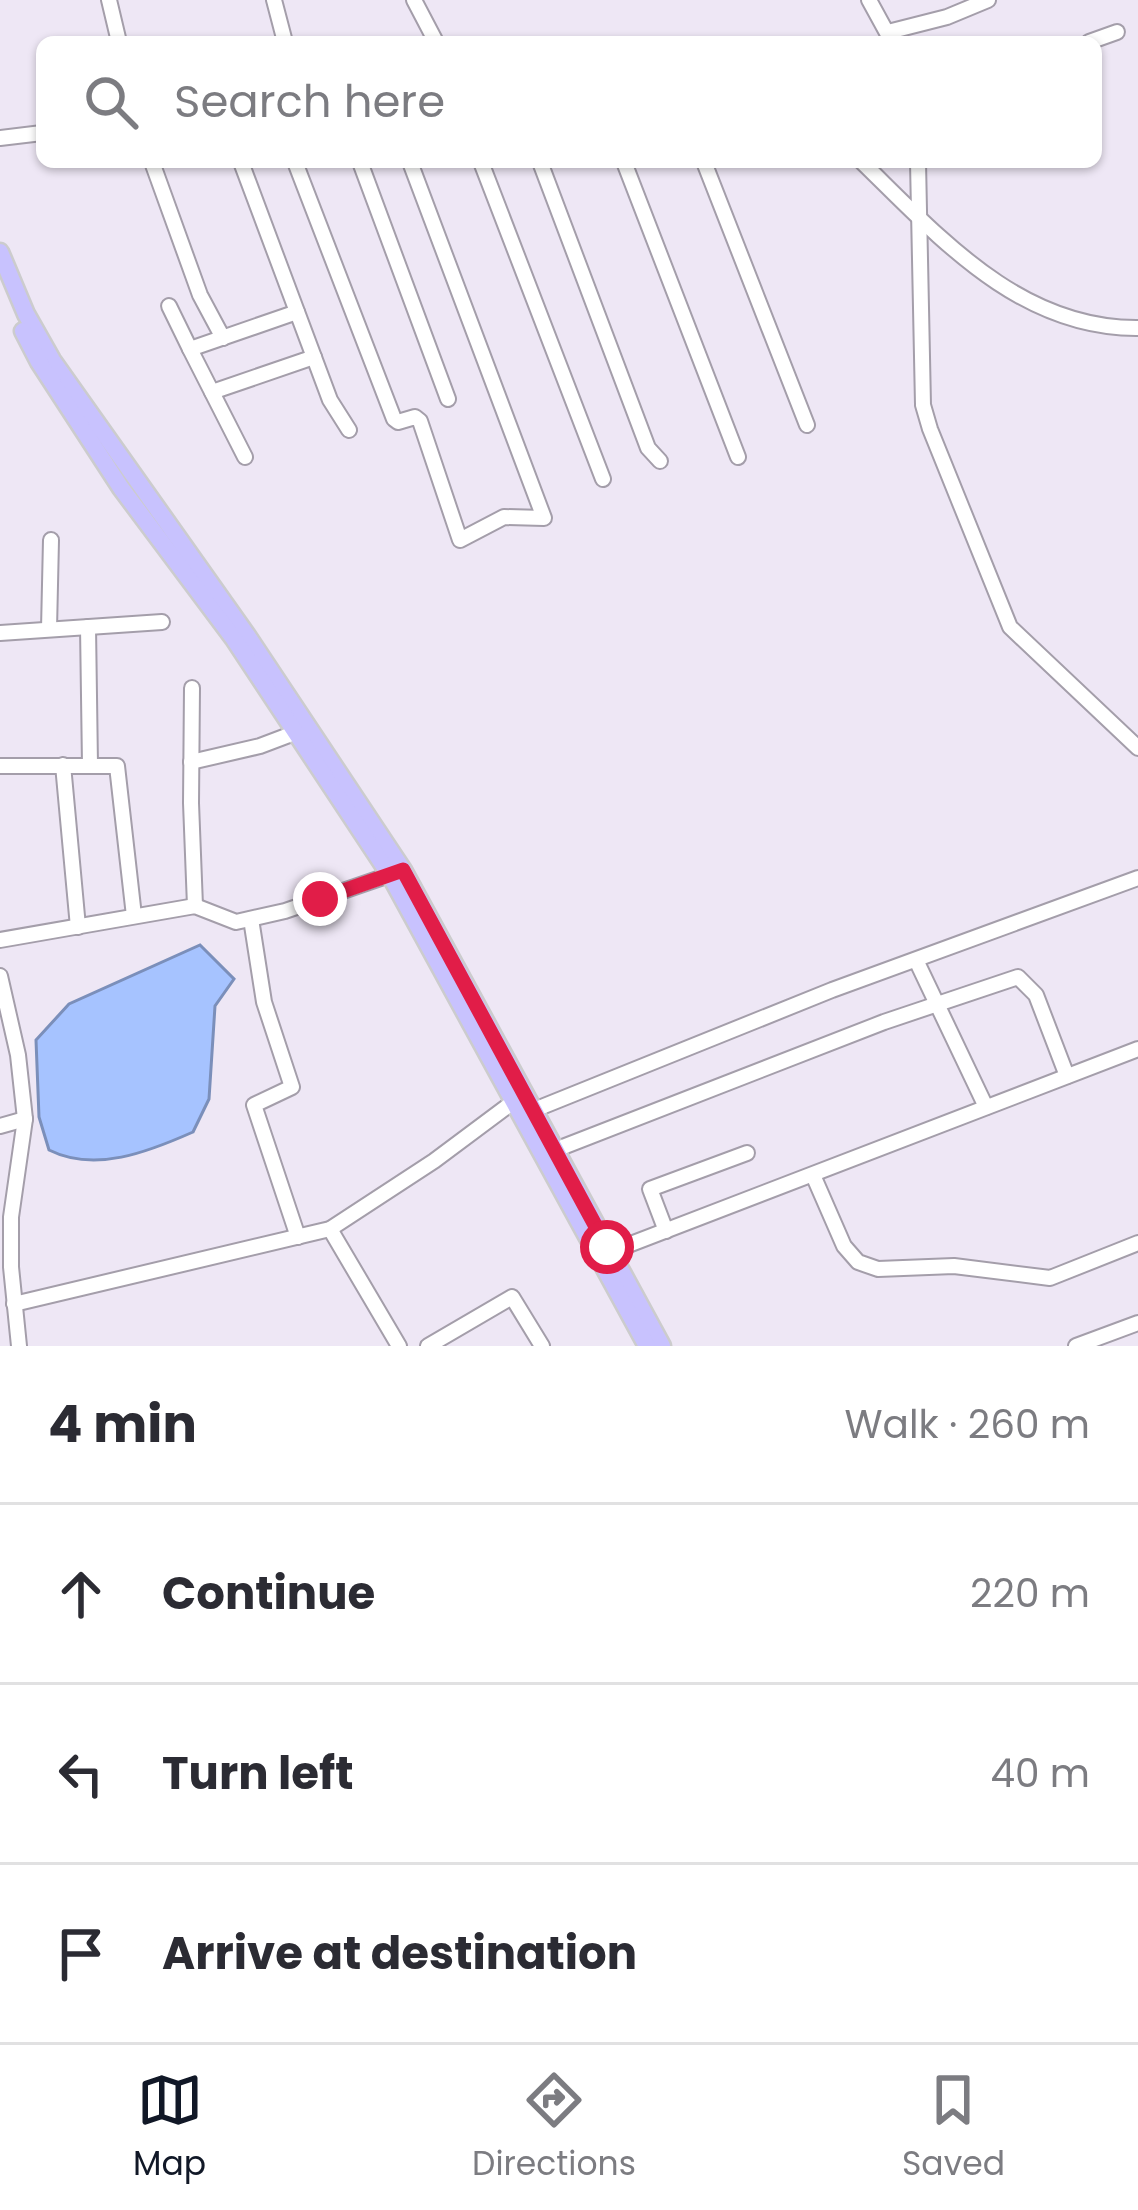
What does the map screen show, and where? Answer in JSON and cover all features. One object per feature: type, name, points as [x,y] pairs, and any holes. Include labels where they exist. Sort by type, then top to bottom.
[{"type":"main road","points":[[0,253],[52,360],[271,669],[397,872],[662,1346]]},
{"type":"main road","points":[[0,281],[39,362],[121,488],[397,872],[513,1102],[647,1346]]},
{"type":"street","points":[[109,0],[118,36]]},
{"type":"street","points":[[274,0],[283,36]]},
{"type":"street","points":[[414,0],[433,36]]},
{"type":"street","points":[[869,0],[889,36]]},
{"type":"street","points":[[893,36],[988,0]]},
{"type":"street","points":[[1102,37],[1117,32]]},
{"type":"street","points":[[0,138],[36,134]]},
{"type":"street","points":[[154,168],[200,295],[224,338]]},
{"type":"street","points":[[243,168],[330,400],[349,430]]},
{"type":"street","points":[[297,168],[394,419],[415,417],[420,421],[460,540],[504,517],[544,518],[412,168]]},
{"type":"street","points":[[362,168],[448,399]]},
{"type":"street","points":[[483,168],[603,479]]},
{"type":"street","points":[[543,168],[648,448],[660,461]]},
{"type":"street","points":[[626,168],[738,457]]},
{"type":"street","points":[[706,168],[807,425]]},
{"type":"street","points":[[868,168],[949,249],[1044,310],[1096,325],[1138,328]]},
{"type":"street","points":[[918,168],[925,414],[1014,633],[1138,748]]},
{"type":"street","points":[[169,306],[245,457]]},
{"type":"street","points":[[190,350],[297,312]]},
{"type":"street","points":[[212,392],[314,357]]},
{"type":"street","points":[[49,629],[51,540]]},
{"type":"street","points":[[0,633],[162,622]]},
{"type":"street","points":[[88,627],[90,765]]},
{"type":"street","points":[[193,688],[194,906]]},
{"type":"street","points":[[191,762],[297,732]]},
{"type":"street","points":[[63,765],[78,927]]},
{"type":"street","points":[[0,766],[118,768],[134,916]]},
{"type":"street","points":[[0,940],[194,906],[236,922],[285,911],[397,872]]},
{"type":"street","points":[[534,1110],[1138,878]]},
{"type":"street","points":[[251,919],[264,1001],[292,1087],[254,1105],[298,1238]]},
{"type":"street","points":[[916,960],[986,1107]]},
{"type":"street","points":[[0,976],[18,1055],[25,1118],[11,1217],[19,1346]]},
{"type":"street","points":[[555,1150],[1004,979],[1025,980],[1036,995],[1066,1076]]},
{"type":"street","points":[[610,1252],[1138,1049]]},
{"type":"street","points":[[14,1304],[330,1229],[513,1102]]},
{"type":"street","points":[[0,1126],[25,1118]]},
{"type":"street","points":[[666,1232],[650,1189],[747,1153]]},
{"type":"street","points":[[813,1174],[844,1246],[858,1262],[878,1269],[954,1266],[1050,1278],[1138,1243]]},
{"type":"street","points":[[330,1229],[399,1346]]},
{"type":"street","points":[[428,1346],[512,1297],[542,1346]]},
{"type":"street","points":[[1076,1346],[1113,1340],[1138,1323]]},
{"type":"water","points":[[200,945],[234,979],[215,1006],[209,1099],[193,1132],[140,1153],[103,1160],[67,1157],[49,1150],[39,1117],[36,1040],[69,1004]]},
{"type":"route","points":[[320,899],[403,870],[607,1247]]}]
